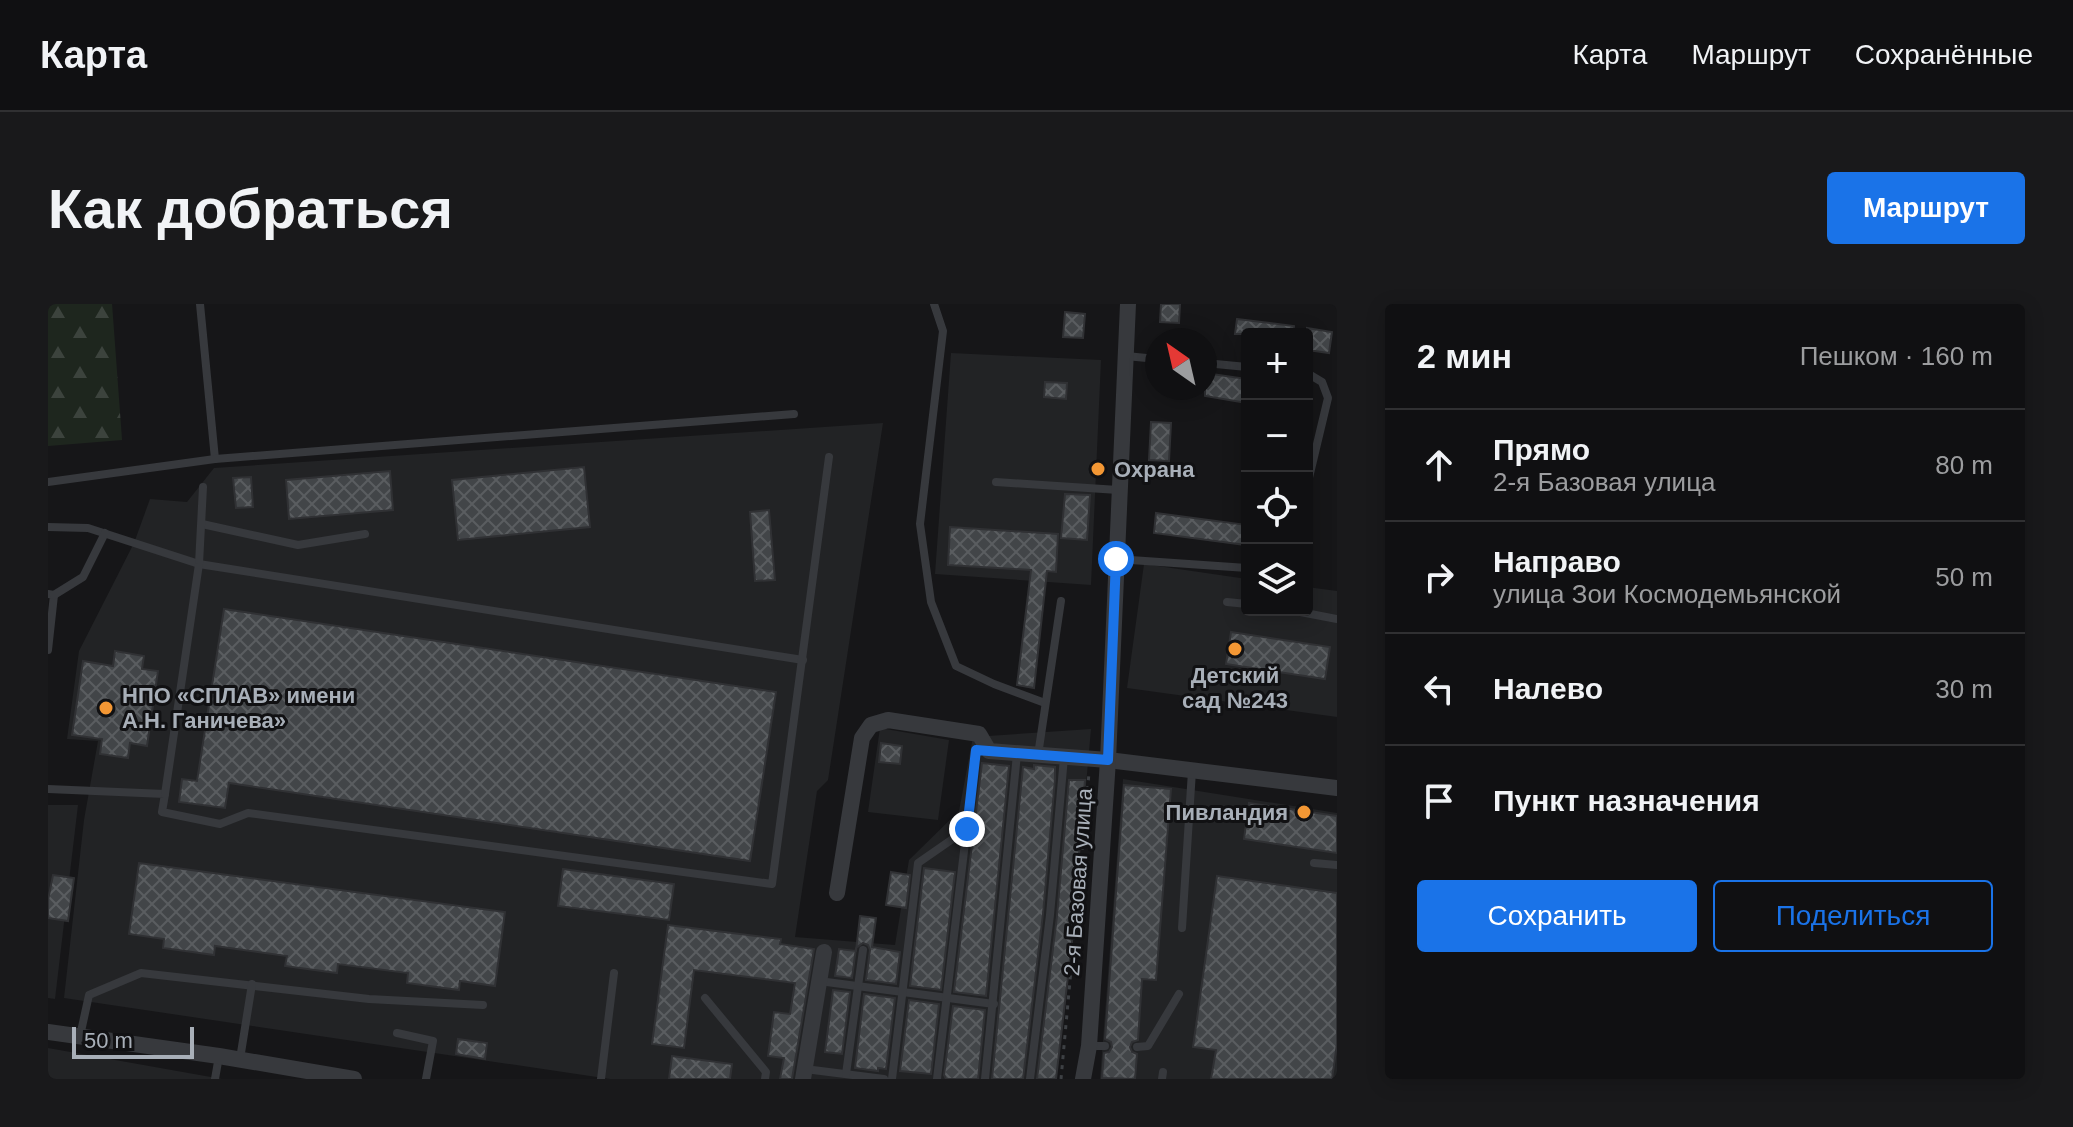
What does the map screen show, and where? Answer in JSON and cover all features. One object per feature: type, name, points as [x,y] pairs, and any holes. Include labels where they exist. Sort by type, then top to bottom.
[{"type":"street","name":"2-я Базовая улица","points":[[1083,1079],[1097,1046],[1128,304]]},
{"type":"street","points":[[837,893],[862,738],[871,725],[888,720],[979,734],[989,751],[1108,760],[1337,788]]},
{"type":"street","points":[[804,1074],[824,952]]},
{"type":"street","points":[[48,1032],[240,1059],[354,1079]]},
{"type":"lane","points":[[200,304],[215,459]]},
{"type":"lane","points":[[934,304],[943,331],[920,524],[931,602],[956,666],[1045,703]]},
{"type":"lane","points":[[1125,356],[1145,358]]},
{"type":"lane","points":[[1217,364],[1241,366]]},
{"type":"lane","points":[[1310,472],[1328,398],[1322,382],[1313,377]]},
{"type":"lane","points":[[48,482],[215,459],[794,414]]},
{"type":"lane","points":[[203,487],[199,564],[162,812],[220,824],[248,813],[772,884],[829,457]]},
{"type":"lane","points":[[996,482],[1118,490]]},
{"type":"lane","points":[[202,524],[298,545],[365,534]]},
{"type":"lane","points":[[48,527],[88,528],[199,564],[803,660]]},
{"type":"lane","points":[[48,650],[51,594],[83,577],[105,533]]},
{"type":"lane","points":[[1116,559],[1241,568]]},
{"type":"lane","points":[[1038,755],[1061,601]]},
{"type":"lane","points":[[1227,602],[1241,603]]},
{"type":"lane","points":[[1313,614],[1337,619]]},
{"type":"lane","points":[[937,1079],[976,750],[989,751]]},
{"type":"lane","points":[[985,1079],[1017,753]]},
{"type":"lane","points":[[1030,1079],[1050,915],[1064,757]]},
{"type":"lane","points":[[1182,928],[1192,771]]},
{"type":"lane","points":[[48,789],[165,794]]},
{"type":"lane","points":[[892,1079],[918,863],[967,829]]},
{"type":"lane","points":[[1314,863],[1337,865]]},
{"type":"lane","points":[[846,1074],[863,950]]},
{"type":"lane","points":[[79,1037],[89,995],[141,973],[369,999],[483,1005]]},
{"type":"lane","points":[[601,1079],[614,973]]},
{"type":"lane","points":[[819,981],[994,1004]]},
{"type":"lane","points":[[240,1059],[252,984]]},
{"type":"lane","points":[[1137,1047],[1148,1046],[1179,994]]},
{"type":"lane","points":[[705,998],[766,1072],[765,1079]]},
{"type":"lane","points":[[397,1033],[433,1041],[426,1079]]},
{"type":"lane","points":[[215,1079],[219,1056]]},
{"type":"lane","points":[[804,1074],[846,1074],[884,1079]]},
{"type":"path","points":[[1061,1079],[1089,769]]},
{"type":"shaded area","points":[[951,353],[1101,360],[1091,585],[935,574]]},
{"type":"shaded area","points":[[883,423],[828,780],[817,791],[795,937],[895,945],[909,860],[959,811],[973,737],[1091,729],[1056,1079],[610,1079],[64,998],[84,820],[98,741],[67,739],[79,651],[134,543],[150,499],[187,502],[214,468]]},
{"type":"shaded area","name":"Детский сад №243","points":[[1144,564],[1241,578],[1241,616],[1313,616],[1313,588],[1337,591],[1337,717],[1127,688]]},
{"type":"shaded area","points":[[880,728],[949,740],[938,820],[868,812]]},
{"type":"shaded area","points":[[1123,779],[1337,813],[1337,1079],[1100,1079]]},
{"type":"shaded area","points":[[48,805],[78,805],[55,999],[48,998]]},
{"type":"shaded area","points":[[48,1048],[222,1079],[48,1079]]},
{"type":"green space","points":[[48,304],[112,304],[122,440],[48,446]]},
{"type":"building","points":[[1161,304],[1180,304],[1179,323],[1160,322]]},
{"type":"building","points":[[1065,312],[1085,314],[1083,338],[1063,337]]},
{"type":"building","points":[[1237,319],[1294,326],[1241,328],[1241,334],[1235,334]]},
{"type":"building","points":[[1313,329],[1332,332],[1329,353],[1313,351]]},
{"type":"building","points":[[1217,375],[1241,378],[1241,402],[1217,398]]},
{"type":"building","points":[[1045,382],[1067,383],[1066,399],[1044,397]]},
{"type":"building","points":[[1151,422],[1171,423],[1169,461],[1149,460]]},
{"type":"building","points":[[584,467],[590,527],[458,540],[452,480]]},
{"type":"building","points":[[390,471],[393,510],[289,519],[286,480]]},
{"type":"building","points":[[251,477],[253,507],[236,508],[233,478]]},
{"type":"building","points":[[1065,494],[1090,495],[1087,540],[1061,538]]},
{"type":"building","points":[[769,510],[775,580],[755,581],[750,512]]},
{"type":"building","points":[[1156,513],[1241,524],[1241,544],[1154,533]]},
{"type":"building","points":[[950,527],[1058,534],[1056,572],[1047,571],[1034,688],[1017,685],[1031,570],[948,565]]},
{"type":"building","points":[[224,609],[776,692],[750,861],[229,783],[225,808],[179,802],[182,779],[197,781]]},
{"type":"building","points":[[1231,632],[1330,647],[1325,679],[1226,664]]},
{"type":"building","points":[[115,651],[144,656],[142,669],[158,671],[147,746],[130,743],[128,758],[100,754],[102,739],[72,735],[83,661],[113,666]]},
{"type":"building","points":[[881,743],[902,746],[900,764],[879,762]]},
{"type":"building","points":[[982,763],[1009,766],[986,996],[954,992]]},
{"type":"building","points":[[1034,765],[1055,767],[1055,779],[1023,1079],[992,1079],[1023,767],[1034,769]]},
{"type":"building","points":[[1069,780],[1085,780],[1072,942],[1056,1079],[1037,1079],[1057,916]]},
{"type":"building","points":[[1124,785],[1171,789],[1156,980],[1142,979],[1138,1040],[1132,1042],[1130,1047],[1137,1054],[1135,1079],[1102,1078],[1104,1053],[1112,1047],[1111,1042],[1105,1039]]},
{"type":"building","points":[[1249,803],[1337,816],[1337,853],[1244,839]]},
{"type":"building","points":[[139,863],[505,912],[495,986],[460,981],[459,990],[407,983],[408,973],[338,964],[337,973],[285,966],[287,956],[215,946],[214,955],[163,948],[164,939],[129,934]]},
{"type":"building","points":[[924,868],[955,872],[941,990],[910,986]]},
{"type":"building","points":[[563,869],[674,884],[669,920],[558,906]]},
{"type":"building","points":[[891,872],[910,875],[906,908],[886,905]]},
{"type":"building","points":[[53,875],[74,878],[68,921],[48,918]]},
{"type":"building","points":[[1217,876],[1337,893],[1337,1044],[1332,1079],[1211,1079],[1216,1050],[1193,1047]]},
{"type":"building","points":[[860,916],[876,918],[872,947],[900,952],[896,984],[866,980],[870,950],[863,943],[856,948]]},
{"type":"building","points":[[668,925],[781,939],[780,944],[814,949],[792,1079],[780,1079],[784,1058],[768,1056],[774,1012],[790,1014],[795,983],[694,970],[684,1048],[652,1044]]},
{"type":"building","points":[[839,949],[856,951],[852,978],[835,976]]},
{"type":"building","points":[[833,990],[850,992],[842,1054],[825,1052]]},
{"type":"building","points":[[864,994],[895,998],[886,1069],[878,1068],[878,1071],[855,1068]]},
{"type":"building","points":[[909,1000],[939,1004],[931,1074],[900,1071]]},
{"type":"building","points":[[953,1006],[985,1010],[978,1079],[946,1079],[944,1075]]},
{"type":"building","points":[[458,1039],[487,1043],[485,1059],[456,1054]]},
{"type":"building","points":[[672,1056],[732,1064],[730,1079],[669,1079]]},
{"type":"place","name":"Охрана","points":[[1098,469]]},
{"type":"place","name":"Детский сад №243","points":[[1235,649]]},
{"type":"place","name":"НПО «СПЛАВ» имени А.Н. Ганичева»","points":[[106,708]]},
{"type":"place","name":"Пивландия","points":[[1304,812]]},
{"type":"route","points":[[967,829],[976,750],[1108,760],[1116,559]]}]
